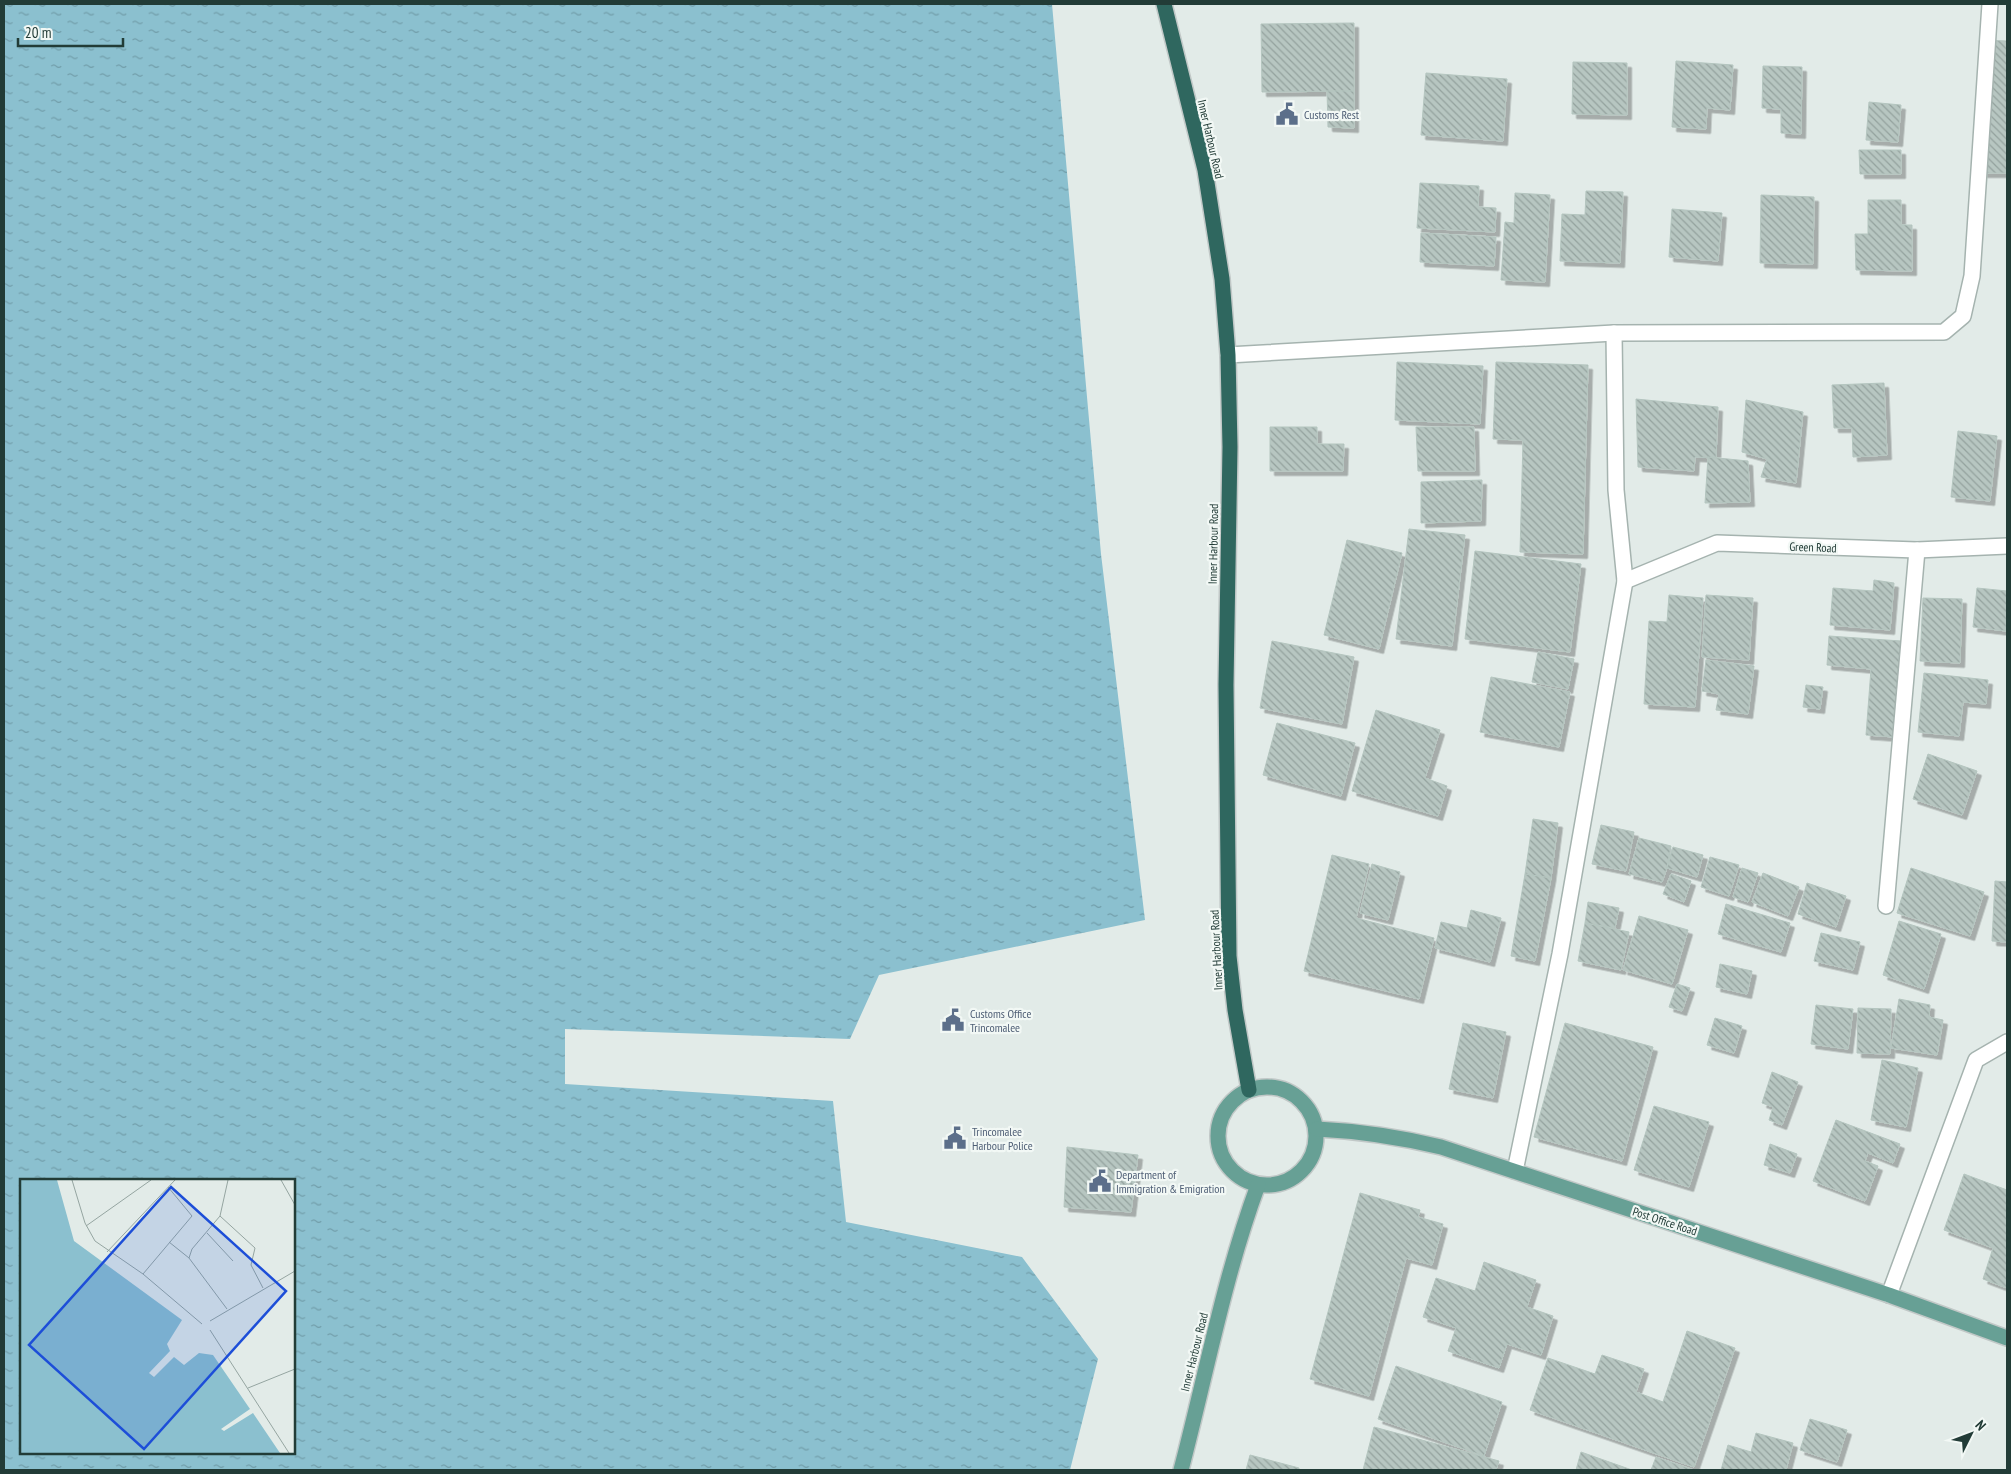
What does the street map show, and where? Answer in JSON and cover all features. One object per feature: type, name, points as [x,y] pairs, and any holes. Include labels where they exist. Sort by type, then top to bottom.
[{"type":"highway","name":"Inner Harbour Road","points":[[1164,4],[1205,170],[1222,279],[1228,355],[1230,447],[1226,695],[1229,956],[1236,1020],[1249,1090]]},
{"type":"main road","points":[[1264,1087],[1278,1088],[1292,1093],[1304,1103],[1312,1115],[1317,1129],[1314,1152],[1302,1172],[1289,1181],[1274,1186],[1258,1185],[1246,1181],[1235,1174],[1221,1153],[1218,1128],[1222,1116],[1238,1096],[1249,1090],[1264,1087]]},
{"type":"main road","name":"Post Office Road","points":[[1317,1129],[1357,1131],[1441,1147],[1889,1295],[2007,1338]]},
{"type":"main road","name":"Inner Harbour Road","points":[[1181,1470],[1224,1294],[1258,1185]]},
{"type":"street","points":[[1228,355],[1614,333],[1944,332],[1963,316],[1972,276],[1990,4]]},
{"type":"street","points":[[1515,1171],[1560,954],[1625,581],[1616,490],[1614,333]]},
{"type":"street","name":"Green Road","points":[[1625,581],[1717,543],[1917,550],[2007,546]]},
{"type":"street","points":[[1886,906],[1917,550]]},
{"type":"street","points":[[1889,1295],[1976,1060],[2007,1042]]},
{"type":"water","points":[[4,4],[1052,4],[1101,554],[1145,920],[879,975],[850,1039],[565,1029],[565,1084],[833,1101],[846,1222],[1022,1257],[1098,1359],[1070,1470],[4,1470]]},
{"type":"building","points":[[1354,23],[1354,91],[1262,92],[1261,24]]},
{"type":"building","points":[[1984,40],[2007,41],[2007,173],[1983,173]]},
{"type":"building","points":[[1676,61],[1733,65],[1730,110],[1707,108],[1706,129],[1672,127]]},
{"type":"building","points":[[1573,62],[1627,63],[1627,115],[1572,114]]},
{"type":"building","points":[[1763,66],[1802,67],[1801,134],[1781,133],[1781,109],[1762,108]]},
{"type":"building","points":[[1426,73],[1507,79],[1503,141],[1421,135]]},
{"type":"building","points":[[1327,91],[1354,91],[1354,128],[1328,127]]},
{"type":"building","points":[[1869,102],[1901,105],[1898,142],[1866,140]]},
{"type":"building","points":[[1859,150],[1901,150],[1901,174],[1860,174]]},
{"type":"building","points":[[1420,183],[1479,186],[1478,207],[1496,208],[1495,232],[1417,228]]},
{"type":"building","points":[[1586,191],[1623,192],[1620,263],[1560,261],[1562,214],[1585,215]]},
{"type":"building","points":[[1515,193],[1550,195],[1545,282],[1501,280],[1505,222],[1514,223]]},
{"type":"building","points":[[1761,195],[1814,197],[1813,264],[1760,263]]},
{"type":"building","points":[[1868,200],[1901,200],[1901,225],[1912,225],[1912,271],[1856,270],[1855,234],[1868,234]]},
{"type":"building","points":[[1672,209],[1722,213],[1718,261],[1669,257]]},
{"type":"building","points":[[1421,233],[1496,237],[1494,266],[1420,262]]},
{"type":"building","points":[[1397,362],[1483,366],[1480,424],[1395,420]]},
{"type":"building","points":[[1496,362],[1588,365],[1583,554],[1520,552],[1523,440],[1493,439]]},
{"type":"building","points":[[1884,383],[1887,455],[1853,457],[1852,428],[1834,428],[1832,385]]},
{"type":"building","points":[[1636,399],[1718,407],[1716,458],[1695,457],[1694,471],[1638,467]]},
{"type":"building","points":[[1746,400],[1803,412],[1796,483],[1761,477],[1767,459],[1742,452]]},
{"type":"building","points":[[1270,427],[1317,427],[1317,444],[1344,444],[1343,471],[1270,471]]},
{"type":"building","points":[[1416,427],[1474,427],[1475,471],[1418,471]]},
{"type":"building","points":[[1958,431],[1997,436],[1990,501],[1951,497]]},
{"type":"building","points":[[1708,457],[1748,461],[1750,502],[1705,503]]},
{"type":"building","points":[[1482,480],[1481,521],[1421,523],[1421,482]]},
{"type":"building","points":[[1409,529],[1465,535],[1452,646],[1396,639]]},
{"type":"building","points":[[1347,540],[1402,553],[1379,649],[1324,635]]},
{"type":"building","points":[[1475,551],[1581,564],[1570,652],[1465,639]]},
{"type":"building","points":[[1874,580],[1894,583],[1890,630],[1830,625],[1833,588],[1873,591]]},
{"type":"building","points":[[1977,588],[2007,591],[2006,631],[1973,627]]},
{"type":"building","points":[[1669,595],[1703,598],[1695,707],[1644,704],[1649,621],[1667,622]]},
{"type":"building","points":[[1706,595],[1753,598],[1749,660],[1702,657]]},
{"type":"building","points":[[1923,598],[1962,599],[1960,663],[1920,661]]},
{"type":"building","points":[[1829,636],[1901,641],[1894,737],[1866,735],[1871,669],[1827,665]]},
{"type":"building","points":[[1272,641],[1354,657],[1342,724],[1260,708]]},
{"type":"building","points":[[1538,652],[1574,659],[1568,689],[1532,682]]},
{"type":"building","points":[[1706,660],[1754,666],[1748,714],[1716,710],[1719,694],[1702,691]]},
{"type":"building","points":[[1924,673],[1988,680],[1986,704],[1963,702],[1959,736],[1918,732]]},
{"type":"building","points":[[1491,677],[1570,692],[1559,747],[1480,732]]},
{"type":"building","points":[[1806,685],[1823,687],[1820,709],[1803,707]]},
{"type":"building","points":[[1376,710],[1440,730],[1425,778],[1447,786],[1438,816],[1352,791]]},
{"type":"building","points":[[1277,723],[1355,743],[1341,796],[1263,775]]},
{"type":"building","points":[[1928,754],[1977,771],[1962,815],[1913,799]]},
{"type":"building","points":[[1533,819],[1558,823],[1551,878],[1525,874]]},
{"type":"building","points":[[1601,825],[1634,832],[1626,871],[1592,864]]},
{"type":"building","points":[[1639,838],[1671,846],[1662,882],[1629,874]]},
{"type":"building","points":[[1673,847],[1703,855],[1697,877],[1667,868]]},
{"type":"building","points":[[1332,855],[1369,864],[1356,918],[1434,938],[1419,999],[1304,971]]},
{"type":"building","points":[[1710,857],[1739,865],[1729,896],[1701,887]]},
{"type":"building","points":[[1372,864],[1400,872],[1388,920],[1360,913]]},
{"type":"building","points":[[1742,868],[1758,873],[1748,902],[1733,897]]},
{"type":"building","points":[[1911,868],[1984,892],[1970,936],[1897,913]]},
{"type":"building","points":[[1763,873],[1799,887],[1788,916],[1752,902]]},
{"type":"building","points":[[1525,874],[1551,878],[1535,961],[1511,956]]},
{"type":"building","points":[[1671,874],[1691,881],[1684,902],[1663,894]]},
{"type":"building","points":[[1995,881],[2007,882],[2007,942],[1992,941]]},
{"type":"building","points":[[1807,883],[1846,896],[1836,927],[1798,914]]},
{"type":"building","points":[[1588,902],[1619,908],[1615,928],[1585,923]]},
{"type":"building","points":[[1726,904],[1790,923],[1781,952],[1718,934]]},
{"type":"building","points":[[1471,910],[1501,918],[1490,962],[1435,948],[1441,922],[1467,928]]},
{"type":"building","points":[[1639,916],[1688,930],[1672,984],[1623,970]]},
{"type":"building","points":[[1899,921],[1941,934],[1924,989],[1883,975]]},
{"type":"building","points":[[1585,923],[1629,932],[1621,970],[1578,961]]},
{"type":"building","points":[[1821,933],[1860,942],[1853,970],[1814,961]]},
{"type":"building","points":[[1720,964],[1752,971],[1747,994],[1716,987]]},
{"type":"building","points":[[1677,984],[1690,988],[1682,1011],[1669,1007]]},
{"type":"building","points":[[1899,999],[1930,1005],[1929,1017],[1943,1020],[1937,1055],[1891,1048]]},
{"type":"building","points":[[1816,1005],[1853,1009],[1848,1049],[1811,1044]]},
{"type":"building","points":[[1858,1008],[1891,1009],[1890,1054],[1857,1053]]},
{"type":"building","points":[[1715,1018],[1742,1026],[1734,1053],[1707,1045]]},
{"type":"building","points":[[1463,1023],[1506,1032],[1493,1098],[1449,1089]]},
{"type":"building","points":[[1565,1023],[1653,1047],[1622,1161],[1534,1137]]},
{"type":"building","points":[[1882,1060],[1918,1068],[1906,1127],[1871,1120]]},
{"type":"building","points":[[1772,1072],[1798,1082],[1782,1125],[1769,1120],[1773,1107],[1762,1103]]},
{"type":"building","points":[[1654,1106],[1709,1122],[1689,1187],[1634,1170]]},
{"type":"building","points":[[1836,1120],[1900,1144],[1893,1163],[1868,1153],[1865,1161],[1878,1166],[1865,1201],[1813,1181]]},
{"type":"building","points":[[1770,1144],[1797,1154],[1790,1173],[1764,1165]]},
{"type":"building","name":"Department of Immigration & Emigration","points":[[1067,1147],[1138,1155],[1131,1212],[1064,1207]]},
{"type":"building","points":[[1964,1174],[2007,1190],[2007,1288],[1983,1279],[1993,1248],[1944,1230]]},
{"type":"building","points":[[1360,1193],[1420,1210],[1418,1217],[1443,1224],[1432,1265],[1406,1258],[1369,1396],[1310,1379]]},
{"type":"building","points":[[1484,1262],[1536,1280],[1527,1307],[1553,1316],[1541,1355],[1507,1344],[1499,1368],[1448,1351],[1456,1328],[1423,1317],[1436,1278],[1475,1291]]},
{"type":"building","points":[[1687,1331],[1735,1348],[1694,1467],[1530,1410],[1548,1358],[1595,1374],[1602,1355],[1644,1369],[1636,1392],[1663,1402]]},
{"type":"building","points":[[1396,1366],[1502,1402],[1484,1456],[1378,1419]]},
{"type":"building","points":[[1810,1419],[1847,1430],[1837,1462],[1800,1450]]},
{"type":"building","points":[[1374,1427],[1499,1461],[1496,1470],[1363,1470]]},
{"type":"building","points":[[1756,1433],[1793,1443],[1786,1470],[1721,1470],[1728,1445],[1751,1452]]},
{"type":"building","points":[[1581,1452],[1632,1470],[1576,1470]]},
{"type":"building","points":[[1250,1455],[1299,1468],[1299,1470],[1246,1470]]},
{"type":"building","points":[[1656,1457],[1694,1470],[1651,1470]]},
{"type":"place","name":"Customs Rest","points":[[1287,114]]},
{"type":"place","name":"Customs Office Trincomalee","points":[[953,1020]]},
{"type":"place","name":"Trincomalee Harbour Police","points":[[955,1138]]},
{"type":"place","name":"Department of Immigration & Emigration","points":[[1100,1181]]}]
